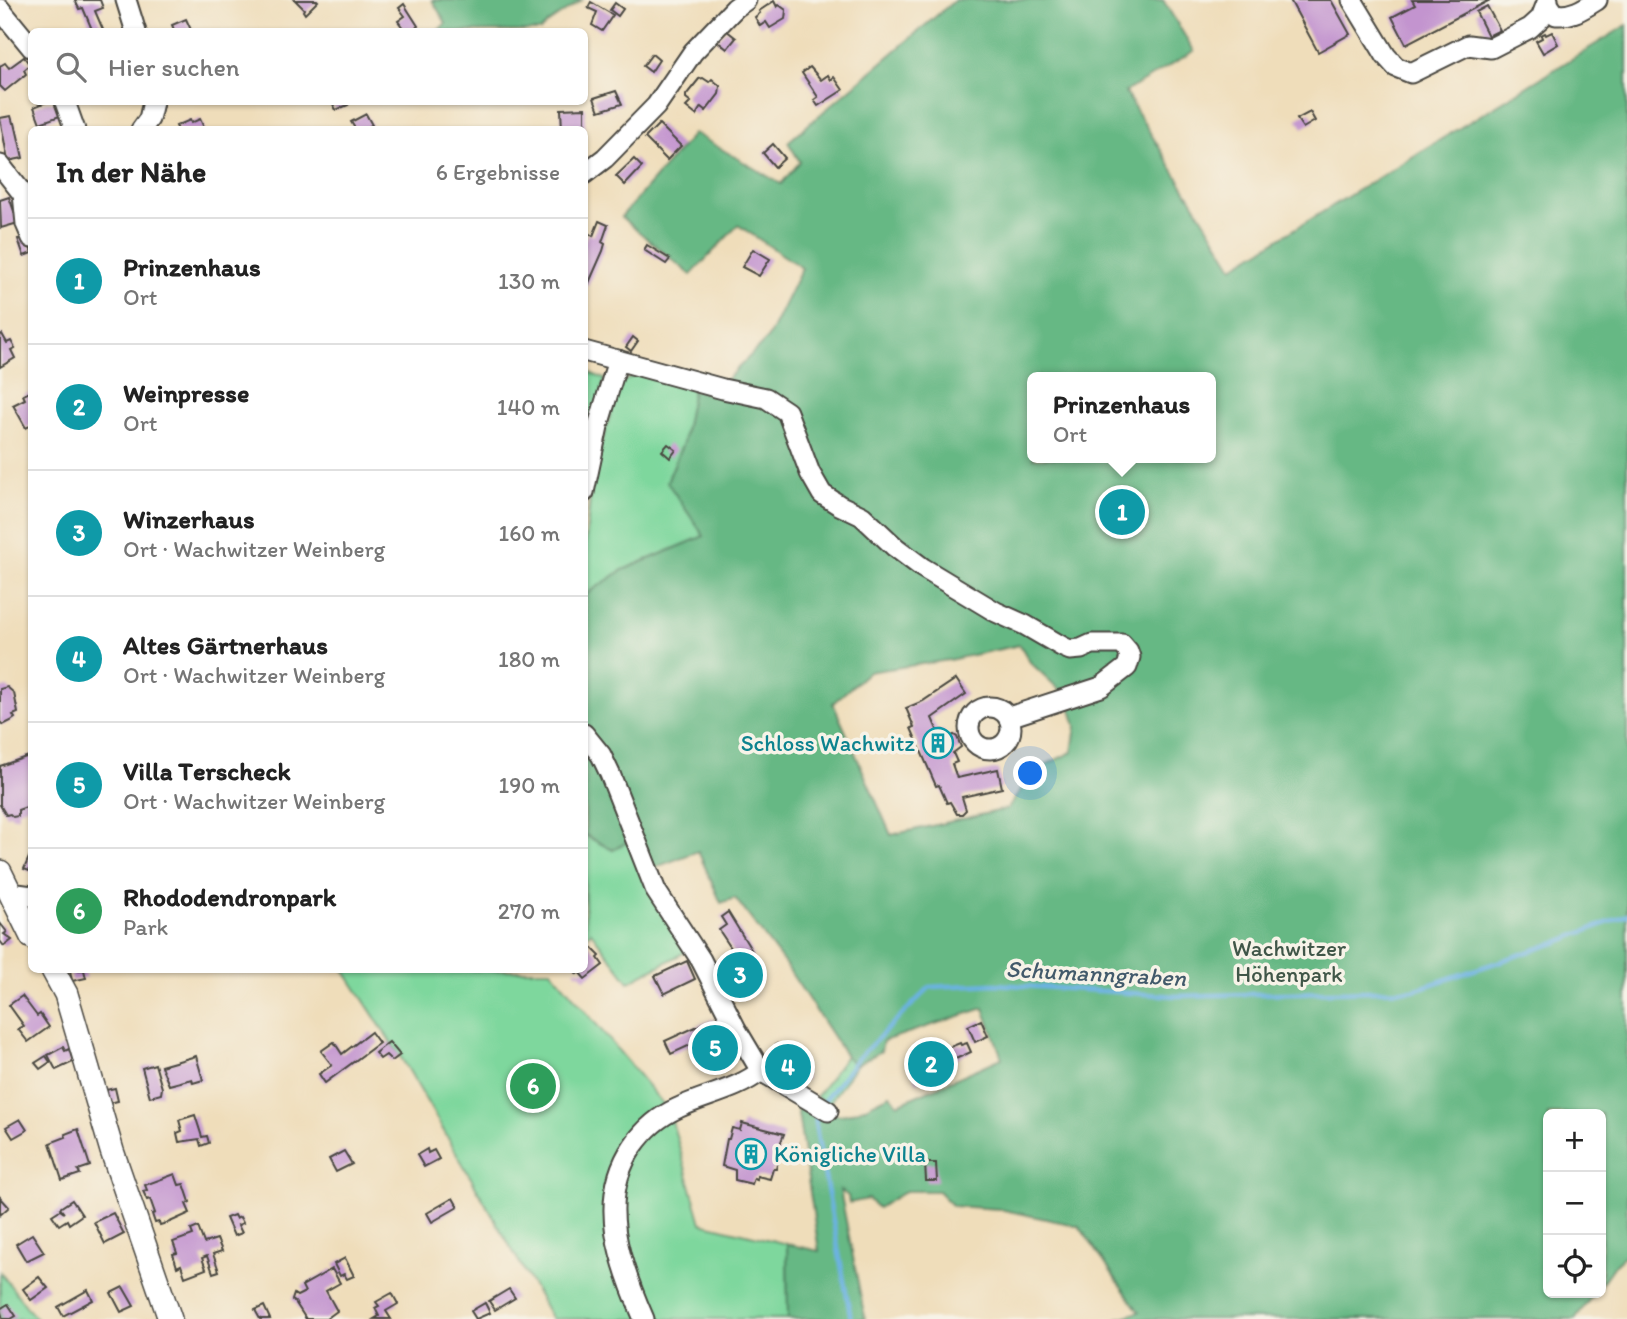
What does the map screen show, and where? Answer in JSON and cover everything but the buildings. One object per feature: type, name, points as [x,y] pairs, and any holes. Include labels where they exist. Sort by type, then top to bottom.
[{"type":"main road","points":[[0,872],[21,894],[28,921]]},
{"type":"main road","points":[[54,973],[69,1004],[112,1151],[170,1319]]},
{"type":"street","points":[[126,0],[134,28]]},
{"type":"street","points":[[588,171],[605,158],[656,106],[693,52],[746,0]]},
{"type":"street","points":[[1352,0],[1386,56],[1396,68],[1411,73],[1468,45],[1491,48],[1530,28],[1541,18],[1548,2]]},
{"type":"street","points":[[1548,2],[1556,15],[1567,15],[1578,12],[1597,0]]},
{"type":"street","points":[[0,9],[28,43]]},
{"type":"street","points":[[66,105],[74,126]]},
{"type":"street","points":[[144,126],[149,119],[152,105]]},
{"type":"street","points":[[0,165],[27,195],[28,213]]},
{"type":"street","points":[[588,352],[711,386],[766,398],[787,412],[810,473],[822,494],[862,516],[895,547],[923,568],[996,612],[1070,650],[1092,644],[1110,643],[1122,645],[1128,650],[1127,667],[1101,687],[1009,718]]},
{"type":"street","points":[[588,473],[598,426],[618,360]]},
{"type":"street","points":[[588,739],[601,755],[610,775],[649,879],[701,960],[761,1071],[821,1106]]},
{"type":"street","points":[[644,1319],[616,1240],[614,1189],[623,1160],[648,1128],[675,1109],[749,1080],[761,1071]]},
{"type":"green space","points":[[432,0],[582,0],[543,28],[441,28],[446,23]]},
{"type":"green space","name":"Wachwitzer Höhenpark","points":[[955,0],[1163,0],[1194,51],[1125,92],[1233,267],[1627,25],[1627,1253],[1606,1277],[1606,1109],[1543,1109],[1543,1298],[1590,1298],[1575,1319],[1116,1319],[1139,1312],[1079,1226],[999,1209],[953,1206],[938,1191],[906,1191],[878,1208],[868,1199],[849,1203],[848,1196],[840,1190],[865,1319],[788,1319],[787,1244],[819,1251],[796,1101],[835,1114],[852,1113],[890,1095],[898,1104],[1002,1058],[984,1008],[883,1041],[881,1051],[856,1065],[846,1056],[785,964],[735,898],[721,903],[698,851],[651,869],[588,732],[588,593],[623,570],[704,536],[667,482],[683,443],[693,389],[711,395],[768,338],[802,268],[738,225],[691,275],[621,217],[694,133],[781,184],[800,162],[788,142]],"holes":[[[1020,645],[1030,662],[1064,694],[1076,726],[1072,752],[1035,770],[1007,809],[891,835],[833,703],[868,672],[949,660]]]},
{"type":"green space","points":[[588,367],[590,373],[605,379],[588,441]]},
{"type":"green space","points":[[640,373],[693,389],[683,443],[667,482],[704,536],[623,570],[588,593],[588,518],[593,472],[620,383]]},
{"type":"green space","points":[[588,750],[632,839],[613,850],[588,837]]},
{"type":"green space","points":[[588,837],[613,850],[632,839],[689,950],[629,982],[591,932],[588,934]]},
{"type":"green space","points":[[346,973],[554,973],[669,1111],[701,1223],[787,1244],[788,1319],[552,1319],[407,1067]]},
{"type":"green space","points":[[846,1056],[856,1065],[828,1105],[816,1097]]},
{"type":"green space","points":[[0,1272],[36,1319],[0,1319]]},
{"type":"waterway","name":"Schumanngraben","points":[[823,1102],[856,1060],[930,987],[994,984],[1176,996],[1414,990],[1558,942],[1627,915]]},
{"type":"waterway","name":"Schumanngraben","points":[[819,1113],[815,1123],[851,1319]]},
{"type":"place","name":"Prinzenhaus","points":[[1122,512]]},
{"type":"place","name":"Schloss Wachwitz","points":[[938,743]]},
{"type":"place","name":"Winzerhaus","points":[[740,975]]},
{"type":"place","name":"Villa Terscheck","points":[[715,1048]]},
{"type":"place","name":"Weinpresse","points":[[931,1064]]},
{"type":"place","name":"Altes Gärtnerhaus","points":[[788,1067]]},
{"type":"place","name":"Rhododendronpark","points":[[533,1086]]},
{"type":"place","name":"Königliche Villa","points":[[751,1154]]}]
